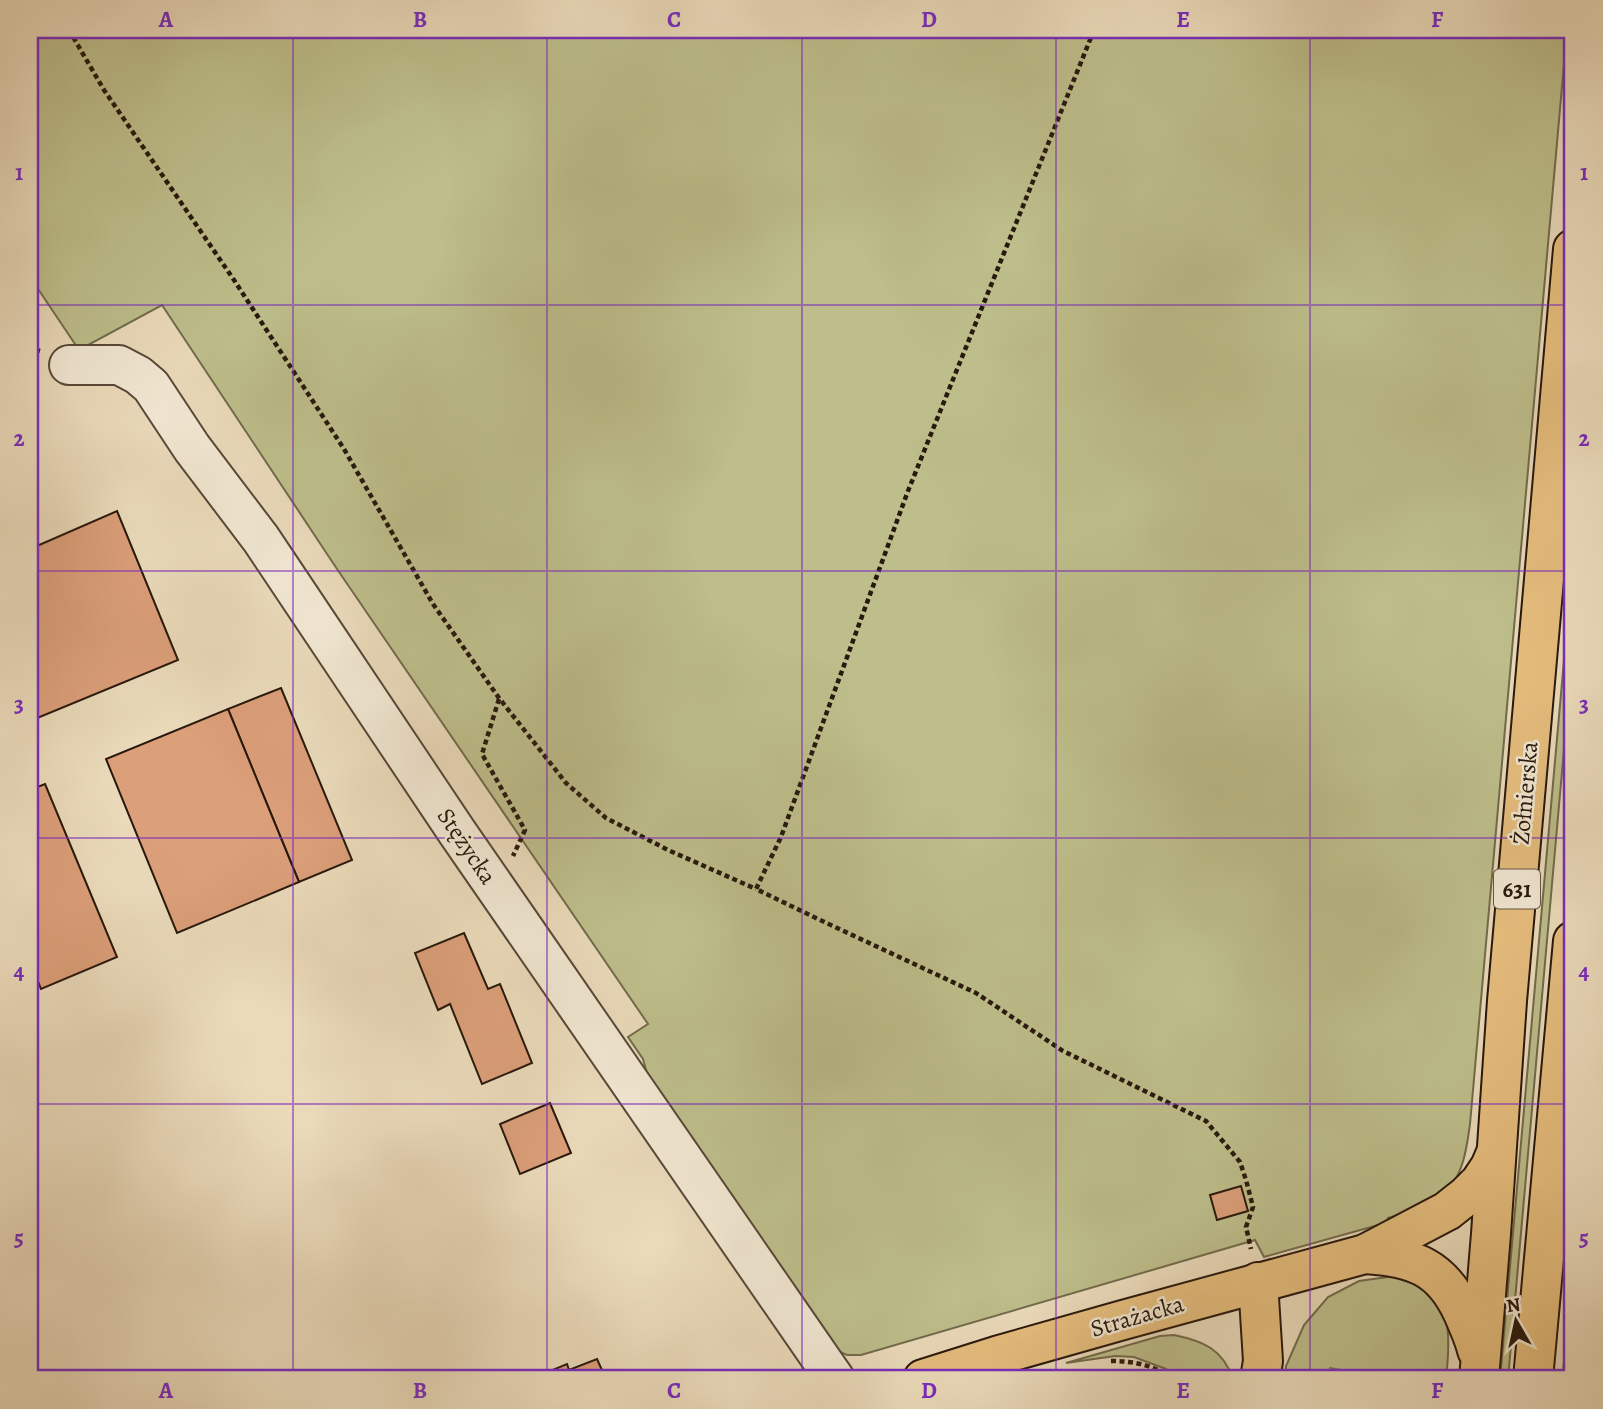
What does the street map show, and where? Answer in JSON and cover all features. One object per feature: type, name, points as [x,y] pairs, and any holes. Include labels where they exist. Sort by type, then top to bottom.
[{"type":"main road","name":"Żołnierska","points":[[1479,1372],[1512,946],[1573,249]]},
{"type":"main road","points":[[1533,1379],[1573,941]]},
{"type":"main road","points":[[1561,1078],[1573,1114]]},
{"type":"main road","points":[[1365,1254],[1447,1211],[1480,1182],[1496,1153]]},
{"type":"main road","points":[[1540,1311],[1573,1252]]},
{"type":"main road","points":[[1365,1254],[1407,1260],[1426,1267],[1442,1279],[1456,1298],[1468,1324],[1475,1343],[1479,1372]]},
{"type":"main road","name":"Strażacka","points":[[923,1379],[996,1356],[1365,1254]]},
{"type":"main road","points":[[1258,1282],[1262,1361],[1260,1379]]},
{"type":"street","name":"Stężycka","points":[[69,365],[119,365],[138,374],[151,386],[192,448],[282,569],[472,854],[835,1379]]},
{"type":"path","points":[[69,30],[104,90],[234,280],[344,449],[433,604],[499,698],[566,783],[606,818],[668,850],[756,888],[976,993],[1063,1051],[1206,1121],[1240,1162],[1246,1180],[1253,1207],[1246,1227],[1258,1282]]},
{"type":"path","points":[[756,888],[781,836],[908,491],[1093,30]]},
{"type":"path","points":[[494,886],[510,862],[525,830],[482,754],[499,698]]},
{"type":"path","points":[[1103,1363],[1136,1363],[1162,1370],[1172,1379]]},
{"type":"path","points":[[1056,1379],[1082,1369]]},
{"type":"green space","points":[[30,30],[1567,30],[1470,1124],[1464,1159],[1453,1183],[1438,1195],[1388,1218],[1389,1222],[1264,1257],[1255,1240],[861,1355],[847,1355],[838,1351],[648,1077],[643,1059],[628,1037],[648,1024],[337,569],[162,305],[79,350],[30,277]]},
{"type":"green space","points":[[1573,559],[1573,648],[1508,1379],[1500,1379]]},
{"type":"green space","points":[[1395,1276],[1422,1287],[1433,1295],[1440,1305],[1448,1328],[1446,1379],[1284,1379],[1286,1366],[1304,1325],[1328,1297],[1359,1281]]},
{"type":"green space","points":[[1573,1297],[1573,1379],[1562,1379],[1570,1310]]},
{"type":"green space","points":[[1174,1335],[1194,1340],[1218,1353],[1233,1379],[1180,1379],[1166,1369],[1134,1357],[1115,1356],[1066,1363],[1160,1336]]},
{"type":"water","points":[[1330,1368],[1374,1376],[1373,1379],[1328,1379]]},
{"type":"building","points":[[117,511],[178,660],[30,721],[30,549]]},
{"type":"building","points":[[281,688],[352,860],[299,882],[228,709]]},
{"type":"building","points":[[228,709],[299,882],[177,933],[106,759]]},
{"type":"building","points":[[45,784],[117,957],[41,989],[30,961],[30,790]]},
{"type":"building","points":[[464,933],[488,989],[500,984],[532,1063],[482,1084],[450,1004],[438,1010],[415,953]]},
{"type":"building","points":[[550,1103],[571,1153],[520,1174],[500,1124]]},
{"type":"building","points":[[1241,1186],[1248,1211],[1217,1220],[1210,1195]]},
{"type":"building","points":[[597,1359],[606,1379],[547,1379],[552,1377],[550,1371],[567,1364],[569,1370]]}]
